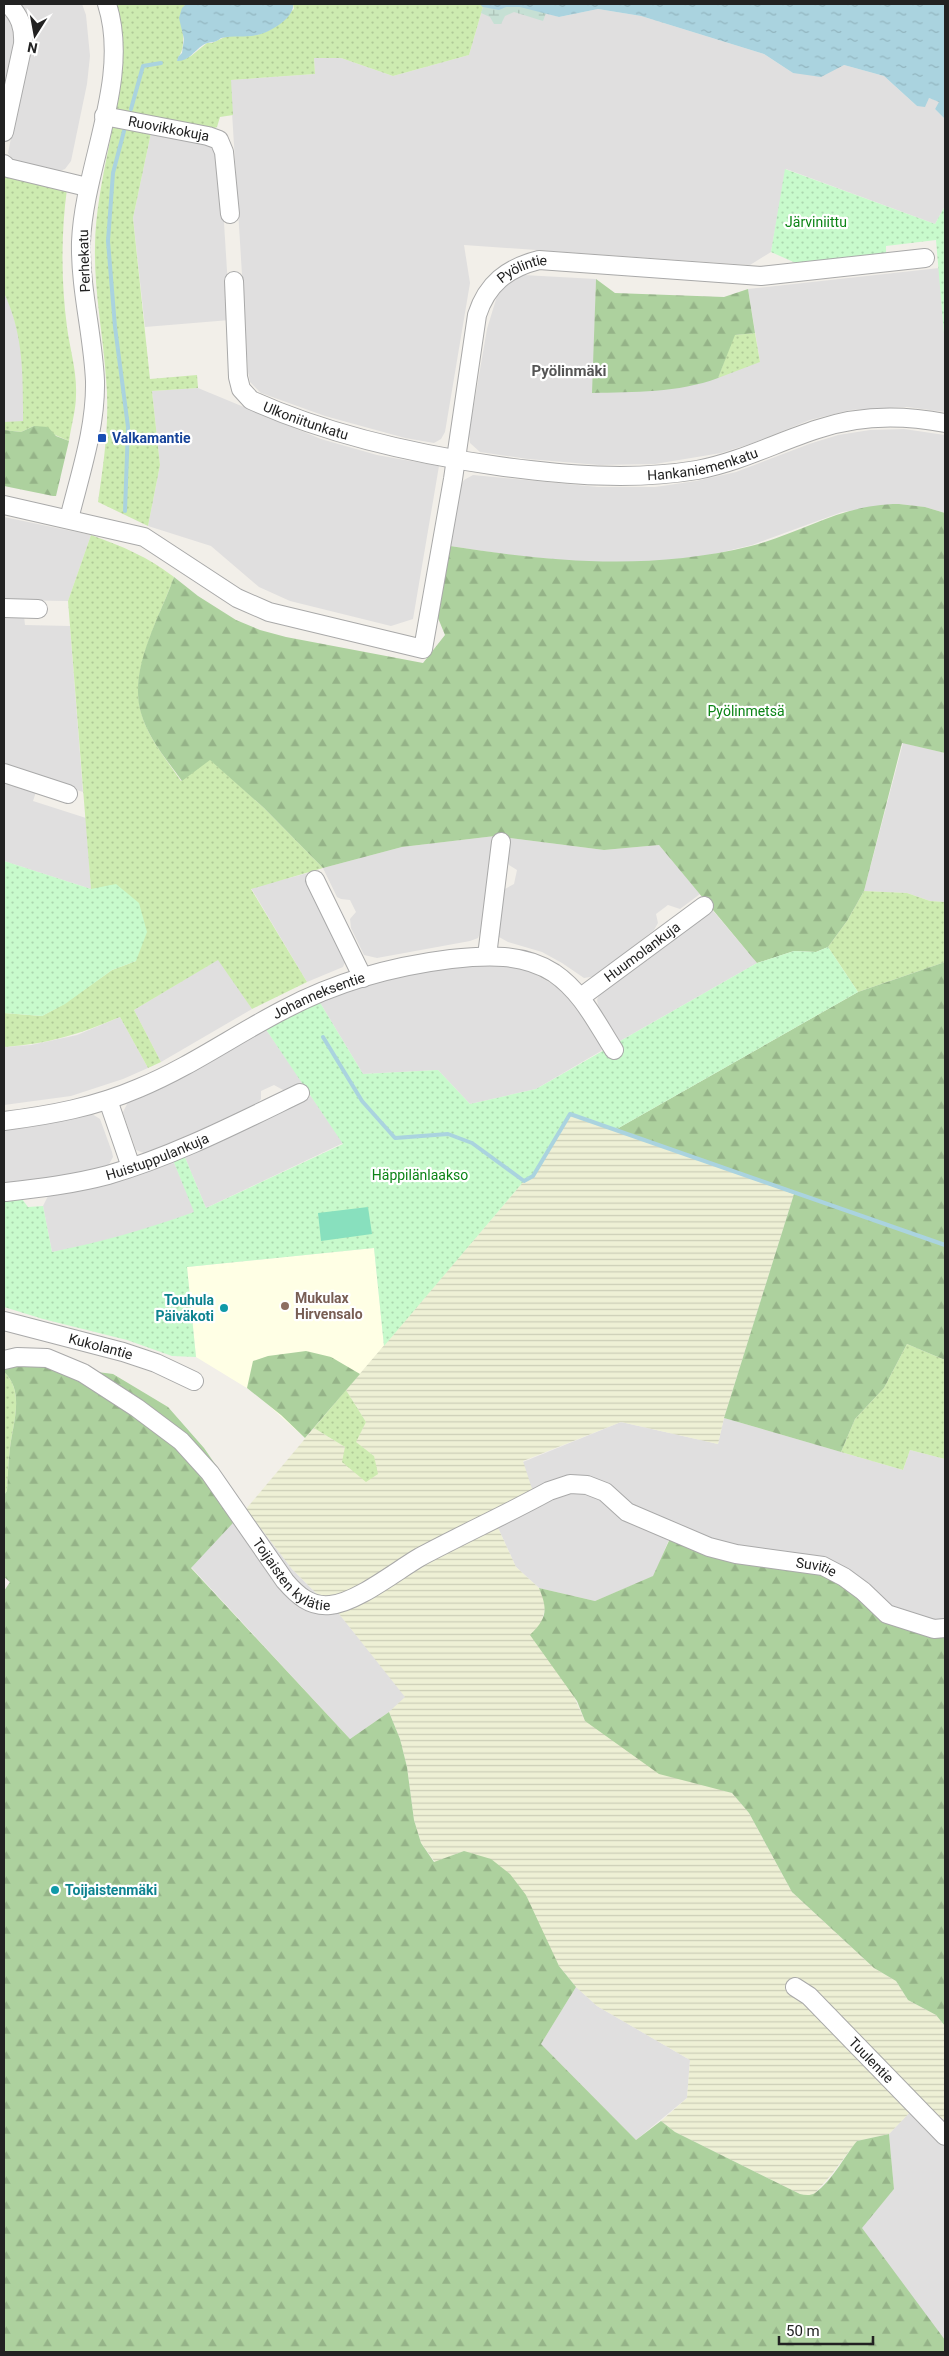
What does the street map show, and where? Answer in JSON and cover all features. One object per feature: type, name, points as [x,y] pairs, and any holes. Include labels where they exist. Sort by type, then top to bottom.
[{"type":"street","points":[[4,132],[23,44],[24,31],[21,20],[8,4]]},
{"type":"street","name":"Perhekatu","points":[[69,518],[86,455],[94,400],[93,368],[82,269],[81,242],[87,187],[104,116],[114,42],[112,20],[107,4]]},
{"type":"street","name":"Ruovikkokuja","points":[[104,116],[208,136],[219,140],[224,152],[230,214]]},
{"type":"street","points":[[4,164],[8,168],[87,187]]},
{"type":"street","name":"Pyölintie","points":[[69,518],[144,537],[171,553],[217,586],[250,605],[306,622],[423,649],[472,341],[481,301],[494,283],[518,266],[539,260],[761,276],[925,258]]},
{"type":"street","name":"Ulkoniitunkatu","points":[[234,281],[239,383],[244,394],[251,400],[344,434],[388,446],[454,460]]},
{"type":"street","name":"Hankaniemenkatu","points":[[454,460],[525,470],[633,477],[689,471],[727,463],[821,428],[849,422],[874,418],[898,418],[945,424]]},
{"type":"street","points":[[4,505],[69,518]]},
{"type":"street","points":[[4,608],[38,609]]},
{"type":"street","points":[[4,773],[68,794]]},
{"type":"street","points":[[487,956],[502,842]]},
{"type":"street","points":[[315,880],[363,978]]},
{"type":"street","name":"Huumolankuja","points":[[581,998],[704,906]]},
{"type":"street","name":"Johanneksentie","points":[[4,1121],[77,1109],[108,1100],[172,1073],[286,1008],[331,988],[363,978],[431,962],[487,956],[507,957],[540,966],[567,983],[581,998],[614,1050]]},
{"type":"street","name":"Huistuppulankuja","points":[[6,1192],[82,1182],[131,1167],[182,1147],[300,1093]]},
{"type":"street","points":[[108,1100],[131,1167]]},
{"type":"street","name":"Kukolantie","points":[[4,1321],[123,1352],[156,1363],[194,1381]]},
{"type":"street","name":"Toijaisten kylätie","points":[[4,1360],[17,1357],[47,1358],[83,1373],[137,1408],[181,1441],[210,1473],[285,1581],[293,1590],[312,1604],[328,1606],[350,1599],[420,1558],[549,1490],[570,1484],[587,1485],[605,1492],[627,1512],[673,1532]]},
{"type":"street","name":"Suvitie","points":[[673,1532],[709,1547],[736,1554],[823,1566],[857,1586],[887,1614],[934,1629],[945,1628]]},
{"type":"street","name":"Tuulentie","points":[[795,1987],[809,1996],[945,2136]]},
{"type":"shaded area","points":[[18,4],[82,4],[86,15],[90,56],[87,84],[71,161],[65,169],[60,171],[14,161],[8,153],[29,49]]},
{"type":"shaded area","points":[[483,7],[546,13],[559,17],[598,9],[641,16],[764,54],[793,73],[844,65],[884,76],[917,106],[929,98],[940,102],[935,109],[945,119],[945,206],[935,224],[786,169],[771,252],[750,265],[464,245],[470,283],[445,432],[441,439],[434,443],[405,438],[325,416],[261,393],[250,382],[248,372],[230,80],[315,74],[314,58],[341,58],[393,76],[469,55]]},
{"type":"shaded area","points":[[4,10],[10,18],[15,36],[4,96]]},
{"type":"shaded area","points":[[151,133],[210,146],[214,148],[220,158],[230,320],[145,327],[133,218]]},
{"type":"shaded area","points":[[939,268],[945,346],[945,412],[907,407],[850,410],[810,420],[750,444],[721,453],[655,464],[599,465],[528,459],[480,452],[470,443],[469,433],[487,329],[497,296],[504,287],[523,275],[596,279],[593,392],[760,362],[748,289]]},
{"type":"shaded area","points":[[4,293],[11,308],[19,336],[23,365],[23,422],[4,422]]},
{"type":"shaded area","points":[[198,388],[321,439],[377,455],[439,466],[413,619],[391,626],[290,601],[259,587],[211,546],[148,526],[160,465],[152,391]]},
{"type":"shaded area","points":[[904,429],[945,435],[945,513],[925,507],[899,504],[842,512],[752,545],[710,555],[663,561],[602,563],[571,561],[510,555],[450,546],[461,485],[464,480],[473,475],[598,487],[655,487],[696,481],[736,472],[838,435],[870,430]]},
{"type":"shaded area","points":[[4,517],[91,535],[68,601],[4,600]]},
{"type":"shaded area","points":[[4,615],[24,616],[25,625],[70,626],[83,792],[4,766]]},
{"type":"shaded area","points":[[903,743],[945,753],[945,902],[930,901],[907,893],[864,891]]},
{"type":"shaded area","points":[[4,782],[36,792],[33,801],[86,818],[91,889],[4,861]]},
{"type":"shaded area","points":[[495,836],[481,930],[478,938],[377,958],[364,955],[351,928],[350,919],[356,912],[350,900],[337,897],[323,868],[402,847]]},
{"type":"shaded area","points":[[510,838],[604,850],[659,845],[700,894],[680,909],[668,905],[656,914],[658,923],[654,930],[597,976],[584,978],[542,952],[508,942],[499,937],[497,932],[503,890],[514,884],[517,870],[509,865],[507,861]]},
{"type":"shaded area","points":[[308,873],[347,957],[343,967],[307,982],[251,888]]},
{"type":"shaded area","points":[[709,906],[757,963],[620,1041],[599,1009],[597,1000],[599,995]]},
{"type":"shaded area","points":[[219,959],[252,1009],[161,1062],[134,1010]]},
{"type":"shaded area","points":[[487,963],[517,967],[531,972],[556,986],[578,1006],[603,1047],[601,1051],[536,1089],[470,1104],[438,1070],[363,1074],[319,1001],[369,984],[419,972]]},
{"type":"shaded area","points":[[120,1017],[148,1068],[123,1079],[71,1096],[4,1105],[4,1047],[31,1045],[77,1035]]},
{"type":"shaded area","points":[[265,1028],[303,1083],[285,1091],[274,1085],[261,1091],[261,1099],[255,1106],[177,1142],[146,1154],[136,1150],[123,1112],[128,1102]]},
{"type":"shaded area","points":[[311,1096],[343,1143],[206,1208],[184,1155]]},
{"type":"shaded area","points":[[92,1114],[100,1119],[112,1152],[113,1157],[108,1166],[78,1175],[4,1185],[4,1128]]},
{"type":"shaded area","points":[[570,1114],[794,1194],[724,1418],[718,1444],[621,1422],[523,1461],[535,1498],[494,1519],[516,1567],[539,1588],[546,1605],[541,1624],[585,1721],[716,1788],[732,1793],[749,1813],[792,1892],[874,1968],[896,1981],[908,2000],[936,2015],[945,2026],[945,2121],[819,2006],[916,2106],[889,2134],[857,2141],[815,2193],[808,2196],[800,2194],[675,2132],[661,2121],[687,2098],[690,2060],[597,2006],[576,1987],[559,1966],[547,1944],[526,1895],[464,1851],[435,1862],[421,1843],[414,1820],[407,1767],[400,1739],[389,1712],[405,1697],[332,1605],[338,1596],[319,1596],[292,1569],[246,1509],[314,1428],[345,1447],[374,1456],[355,1442],[366,1422],[346,1390],[524,1181],[533,1176]]},
{"type":"shaded area","points":[[173,1160],[195,1212],[100,1243],[52,1252],[43,1206],[48,1196]]},
{"type":"shaded area","name":"Mukulax Hirvensalo","points":[[374,1248],[384,1346],[305,1438],[255,1393],[196,1357],[187,1267]]},
{"type":"shaded area","points":[[724,1418],[903,1470],[910,1450],[945,1459],[945,1628],[672,1532],[654,1576],[595,1601],[539,1588],[516,1567],[494,1519],[523,1462],[621,1422],[718,1444]]},
{"type":"shaded area","points":[[246,1509],[292,1569],[319,1596],[332,1605],[406,1697],[389,1712],[350,1739],[191,1567]]},
{"type":"shaded area","points":[[576,1987],[597,2006],[690,2060],[687,2098],[636,2140],[541,2044]]},
{"type":"shaded area","points":[[912,2110],[945,2145],[945,2341],[861,2228],[894,2189],[889,2134]]},
{"type":"green space","points":[[117,4],[186,4],[181,13],[183,37],[181,52],[177,61],[191,56],[207,43],[212,43],[227,36],[257,35],[270,30],[294,9],[293,4],[480,4],[483,7],[469,55],[393,76],[341,58],[314,58],[315,74],[231,80],[233,115],[220,117],[217,127],[208,131],[151,133],[133,218],[150,379],[197,375],[198,388],[152,391],[160,465],[148,526],[98,502],[107,425],[107,394],[96,280],[95,247],[101,186],[118,95],[121,65],[121,34]]},
{"type":"green space","points":[[480,4],[545,4],[546,13],[543,21],[514,12],[505,16],[501,24],[494,24],[490,17],[481,13],[483,7]]},
{"type":"green space","name":"Järviniittu","points":[[785,169],[935,224],[945,206],[945,346],[936,240],[886,246],[886,253],[798,264],[771,252]]},
{"type":"green space","points":[[5,174],[67,189],[63,240],[63,275],[65,310],[76,386],[75,406],[69,441],[34,426],[21,432],[4,430],[4,422],[23,421],[19,340],[11,309],[4,293]]},
{"type":"green space","points":[[596,279],[615,293],[724,297],[748,289],[755,333],[735,335],[718,378],[687,387],[672,389],[592,393]]},
{"type":"green space","points":[[755,333],[760,362],[718,378],[734,335]]},
{"type":"green space","points":[[34,426],[48,427],[56,436],[69,441],[56,496],[4,486],[4,430],[21,432]]},
{"type":"green space","name":"Pyölinmetsä","points":[[899,504],[925,507],[945,513],[945,753],[902,743],[864,891],[847,921],[828,947],[816,952],[794,951],[757,963],[659,845],[604,850],[495,836],[402,847],[323,868],[264,808],[210,760],[182,781],[153,740],[141,713],[138,696],[142,661],[174,577],[198,596],[236,620],[260,630],[286,637],[423,663],[445,635],[438,618],[450,546],[563,560],[638,561],[675,559],[751,546],[841,514],[878,505]]},
{"type":"green space","points":[[91,535],[134,553],[174,577],[142,661],[138,695],[144,721],[164,757],[181,781],[210,759],[264,808],[323,868],[251,889],[307,982],[252,1009],[218,960],[134,1010],[161,1062],[148,1068],[120,1017],[64,1037],[20,1046],[4,1047],[4,1013],[42,1016],[64,1004],[112,970],[136,961],[91,889],[68,601]]},
{"type":"green space","points":[[4,861],[91,889],[116,884],[139,903],[147,932],[136,961],[112,970],[65,1004],[42,1016],[4,1013]]},
{"type":"green space","points":[[864,891],[907,893],[930,901],[945,902],[945,962],[858,992],[828,947],[847,921]]},
{"type":"green space","name":"Häppilänlaakso","points":[[828,947],[858,992],[615,1130],[570,1114],[533,1176],[524,1181],[384,1346],[374,1248],[187,1267],[196,1357],[172,1356],[127,1340],[4,1307],[4,1200],[22,1199],[28,1207],[43,1206],[52,1252],[124,1235],[194,1212],[173,1160],[184,1155],[206,1208],[343,1144],[265,1028],[319,1001],[363,1074],[438,1070],[470,1104],[536,1089],[757,963],[794,951],[816,952]]},
{"type":"green space","points":[[945,962],[945,1360],[907,1344],[884,1388],[855,1419],[841,1452],[724,1418],[794,1194],[615,1130],[858,992]]},
{"type":"green space","points":[[368,1207],[372,1234],[321,1241],[318,1213]]},
{"type":"green space","points":[[907,1344],[945,1360],[945,1459],[910,1450],[903,1470],[841,1452],[855,1419],[884,1388]]},
{"type":"green space","points":[[306,1351],[331,1357],[360,1374],[305,1438],[281,1415],[247,1388],[253,1361],[268,1356]]},
{"type":"green space","points":[[4,1364],[35,1364],[113,1374],[168,1407],[204,1448],[246,1509],[191,1568],[350,1739],[389,1712],[400,1739],[407,1767],[414,1820],[421,1843],[434,1862],[464,1851],[491,1859],[510,1874],[526,1895],[559,1966],[576,1987],[541,2044],[636,2140],[661,2121],[675,2132],[800,2194],[811,2195],[827,2182],[857,2141],[889,2134],[894,2189],[862,2228],[945,2340],[945,2352],[4,2352],[4,1591],[10,1582],[4,1577],[4,1495],[7,1491],[9,1453],[15,1418],[16,1398],[14,1388],[4,1372]]},
{"type":"green space","points":[[4,1372],[14,1389],[16,1408],[9,1453],[7,1491],[4,1495]]},
{"type":"green space","points":[[346,1390],[366,1422],[356,1442],[374,1456],[378,1474],[366,1482],[342,1462],[345,1447],[314,1428]]},
{"type":"green space","points":[[673,1532],[823,1566],[876,1605],[945,1628],[945,2026],[936,2015],[908,2000],[896,1981],[874,1968],[792,1892],[749,1813],[732,1793],[659,1774],[585,1721],[577,1701],[530,1635],[540,1624],[545,1608],[539,1588],[595,1601],[653,1576]]},
{"type":"water","points":[[186,4],[293,4],[293,9],[280,24],[262,34],[221,38],[203,45],[184,60],[177,61],[182,53],[184,39],[179,18],[182,8]]},
{"type":"water","points":[[480,4],[945,4],[945,119],[935,109],[939,102],[929,98],[925,107],[917,106],[884,76],[844,65],[821,77],[793,73],[764,54],[641,16],[598,9],[559,17],[520,7],[506,7],[499,10],[483,7]]},
{"type":"waterway","points":[[131,109],[143,66],[161,63]]},
{"type":"waterway","points":[[124,131],[113,173],[108,241],[115,327],[128,427],[125,511]]},
{"type":"waterway","points":[[323,1037],[362,1101],[395,1138],[448,1134],[472,1143],[524,1181],[533,1176],[570,1114],[945,1245]]},
{"type":"place","name":"Valkamantie","points":[[102,438]]},
{"type":"place","name":"Mukulax Hirvensalo","points":[[285,1306]]},
{"type":"place","name":"Touhula Päiväkoti","points":[[224,1308]]},
{"type":"place","name":"Toijaistenmäki","points":[[55,1890]]},
{"type":"district","name":"Pyölinmäki","points":[[569,371]]}]
